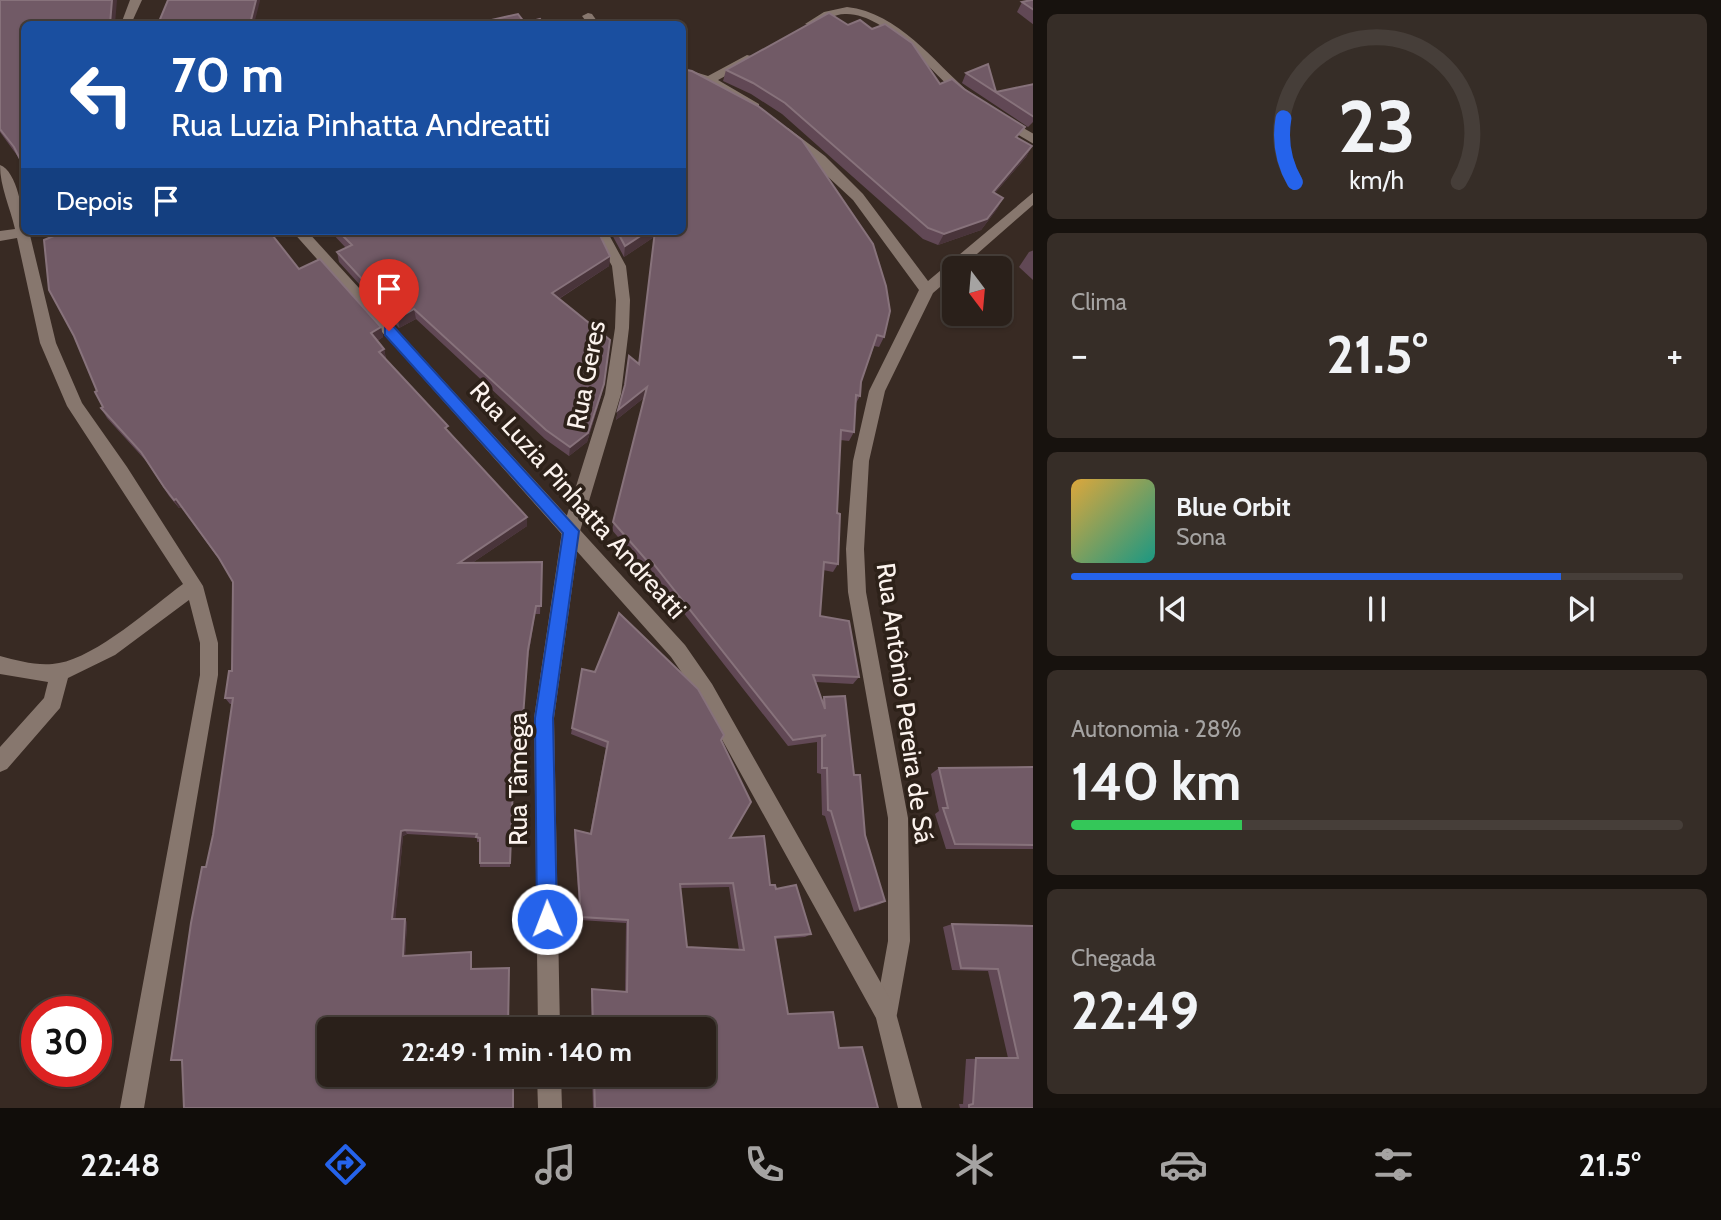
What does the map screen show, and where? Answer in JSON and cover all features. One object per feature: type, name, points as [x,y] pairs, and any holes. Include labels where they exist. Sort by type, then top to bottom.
[{"type":"street","points":[[128,21],[136,0]]},
{"type":"street","points":[[806,27],[841,10],[866,13],[900,35],[975,103]]},
{"type":"street","points":[[709,80],[757,54]]},
{"type":"street","points":[[686,73],[709,80],[775,120],[820,159],[858,197],[927,290]]},
{"type":"street","points":[[995,116],[1033,140]]},
{"type":"street","points":[[0,169],[16,204],[21,228]]},
{"type":"street","name":"Rua Antônio Pereira de Sá","points":[[910,1108],[886,1014],[899,941],[898,818],[857,593],[855,549],[861,461],[877,391],[927,290],[1033,196]]},
{"type":"street","points":[[0,236],[21,233]]},
{"type":"street","points":[[22,235],[48,343],[75,406],[194,586],[209,643],[209,675],[132,1108]]},
{"type":"street","name":"Rua Luzia Pinhatta Andreatti","points":[[303,235],[669,640],[705,690],[886,1014]]},
{"type":"street","name":"Rua Geres","points":[[571,531],[612,394],[622,328],[623,300],[619,266],[602,235]]},
{"type":"street","name":"Rua Tâmega","points":[[548,1017],[544,718],[571,531]]},
{"type":"street","points":[[0,665],[20,671],[60,672],[116,643],[194,586]]},
{"type":"street","points":[[0,762],[54,702],[60,672]]},
{"type":"street","points":[[549,1087],[550,1108]]},
{"type":"building","points":[[0,0],[112,0],[110,21],[21,21],[21,161],[0,129]]},
{"type":"building","points":[[168,0],[256,0],[251,21],[159,21]]},
{"type":"building","points":[[1033,0],[1033,9],[1022,2]]},
{"type":"building","points":[[829,13],[848,25],[860,20],[872,29],[885,24],[912,43],[940,84],[952,79],[1025,127],[1016,137],[1032,146],[993,192],[1003,198],[987,219],[944,234],[928,228],[785,103],[726,70]]},
{"type":"building","points":[[518,14],[523,21],[487,21]]},
{"type":"building","points":[[988,64],[996,92],[1033,84],[1033,116],[966,73]]},
{"type":"building","points":[[686,70],[758,106],[802,140],[873,244],[886,286],[890,311],[884,337],[877,335],[861,382],[860,396],[856,395],[854,432],[841,430],[837,513],[840,514],[838,564],[824,562],[820,616],[849,621],[859,677],[813,675],[825,709],[824,697],[845,696],[854,775],[860,775],[865,835],[885,901],[860,909],[831,811],[828,810],[827,768],[822,768],[822,737],[826,735],[793,740],[652,562],[648,562],[613,522],[647,387],[618,410],[629,356],[639,364],[655,235],[686,235]]},
{"type":"building","points":[[56,235],[272,235],[299,269],[320,259],[381,327],[371,333],[384,349],[379,352],[527,517],[459,563],[542,562],[541,606],[536,606],[528,650],[522,730],[526,729],[525,759],[514,759],[510,863],[480,863],[480,838],[476,837],[477,834],[401,831],[392,919],[405,919],[403,956],[471,952],[471,969],[509,968],[508,1017],[317,1017],[317,1087],[513,1087],[513,1108],[184,1108],[182,1060],[171,1060],[191,923],[202,867],[206,867],[213,835],[233,698],[225,698],[229,671],[232,671],[233,582],[219,558],[176,499],[174,500],[164,487],[141,452],[101,408],[103,407],[95,392],[97,391],[74,336],[49,290],[44,240]]},
{"type":"building","points":[[342,235],[600,235],[610,256],[552,293],[610,340],[604,384],[588,433],[570,447],[546,430],[414,309],[398,318],[337,252],[352,245]]},
{"type":"building","points":[[619,235],[642,235],[625,246]]},
{"type":"building","points":[[619,613],[698,689],[724,735],[721,740],[751,802],[730,838],[764,836],[770,885],[775,885],[776,889],[796,885],[811,934],[775,937],[788,1014],[833,1012],[839,1048],[862,1047],[878,1108],[595,1108],[594,1087],[716,1087],[716,1017],[593,1017],[592,989],[627,992],[628,920],[581,917],[575,830],[591,834],[608,742],[572,728],[582,669],[595,672]],"holes":[[[733,883],[744,950],[687,947],[680,884]]]},
{"type":"building","points":[[1033,767],[1033,845],[955,844],[943,808],[948,808],[939,768]]},
{"type":"building","points":[[952,924],[1033,926],[1033,1108],[969,1108],[969,1105],[973,1104],[976,1058],[1018,1058],[998,969],[961,968]]},
{"type":"route","points":[[389,331],[571,531],[544,718],[547,919]]}]
